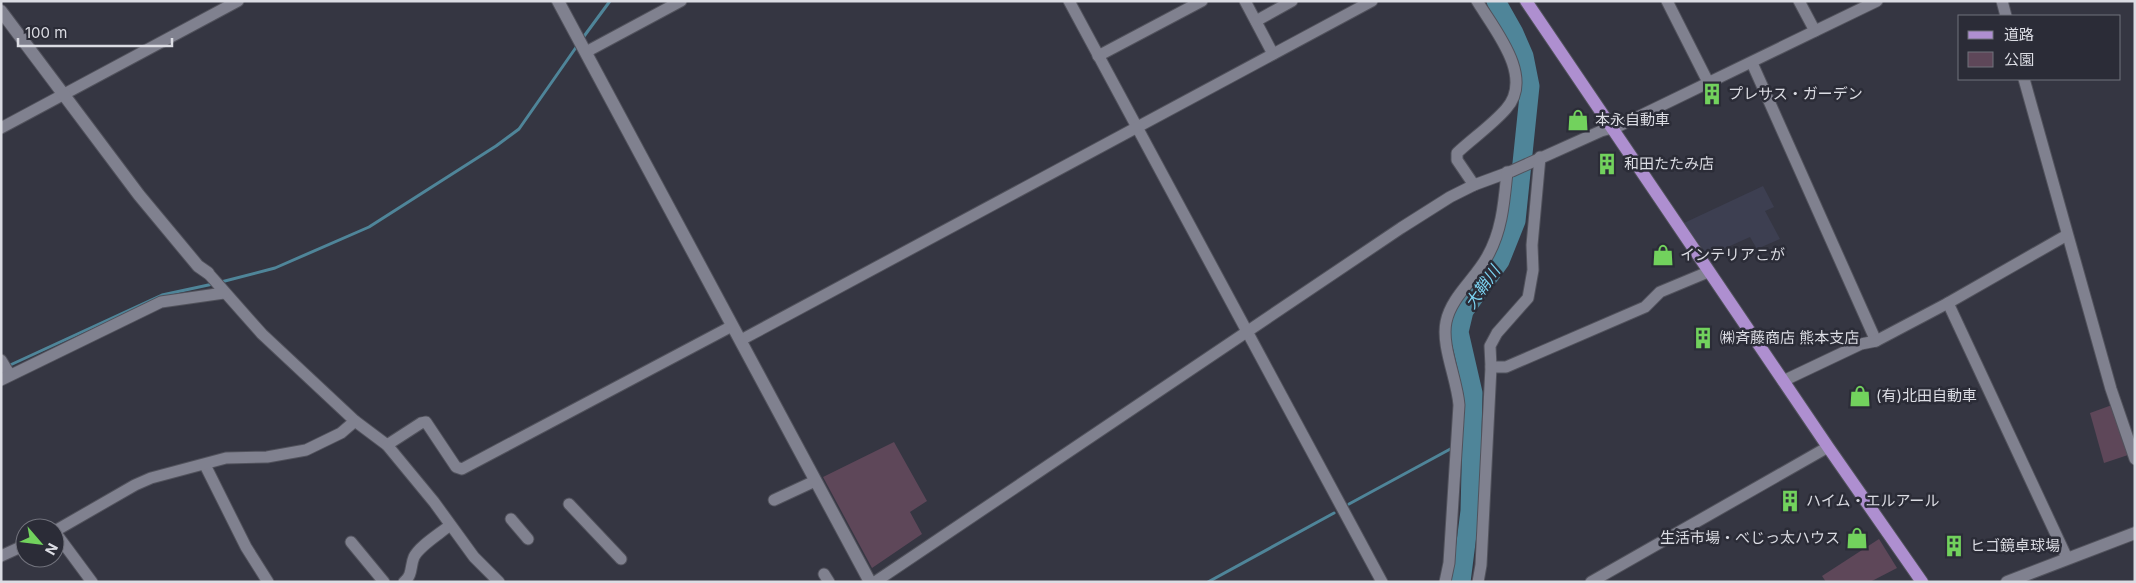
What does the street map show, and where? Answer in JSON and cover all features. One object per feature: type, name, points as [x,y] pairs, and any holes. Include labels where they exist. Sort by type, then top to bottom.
[{"type":"main road","points":[[1526,1],[1708,272],[1922,582]]},
{"type":"street","points":[[1,128],[238,1]]},
{"type":"street","points":[[558,1],[870,582]]},
{"type":"street","points":[[585,51],[681,1]]},
{"type":"street","points":[[1069,1],[1246,333],[1382,582]]},
{"type":"street","points":[[1098,56],[1202,1]]},
{"type":"street","points":[[1245,1],[1273,54]]},
{"type":"street","points":[[1256,21],[1292,1]]},
{"type":"street","points":[[741,340],[1273,54],[1358,5],[1372,1]]},
{"type":"street","points":[[1474,185],[1456,156],[1507,108],[1513,98],[1516,84],[1516,68],[1510,55],[1477,1]]},
{"type":"street","points":[[1667,1],[1708,82]]},
{"type":"street","points":[[1799,1],[1815,31]]},
{"type":"street","points":[[876,582],[1401,228],[1450,197],[1474,185],[1619,126],[1708,82],[1752,64],[1877,1]]},
{"type":"street","points":[[2002,1],[2006,15]]},
{"type":"street","points":[[1,11],[62,95],[141,198],[198,266],[210,276],[262,334],[355,421],[387,446],[434,502],[474,557],[499,582]]},
{"type":"street","points":[[1752,64],[1876,341]]},
{"type":"street","points":[[2024,80],[2110,389],[2135,459]]},
{"type":"street","points":[[1478,582],[1481,565],[1491,367],[1490,346],[1492,339],[1528,298],[1533,270],[1532,245],[1538,159]]},
{"type":"street","points":[[1445,582],[1449,563],[1457,389],[1445,335],[1446,321],[1452,306],[1487,257],[1496,239],[1501,223],[1509,171]]},
{"type":"street","points":[[1783,381],[1861,344],[1876,341],[1948,303],[2067,234]]},
{"type":"street","points":[[1491,367],[1506,367],[1645,307],[1660,292],[1708,272]]},
{"type":"street","points":[[5,370],[161,302],[223,292]]},
{"type":"street","points":[[1948,303],[2067,558]]},
{"type":"street","points":[[387,446],[421,423],[426,422],[456,467],[462,469],[732,326]]},
{"type":"street","points":[[65,525],[135,485],[151,478],[226,458],[267,457],[306,450],[341,434],[355,421]]},
{"type":"street","points":[[1591,582],[1828,447]]},
{"type":"street","points":[[205,465],[246,547],[268,582]]},
{"type":"street","points":[[774,500],[815,481]]},
{"type":"street","points":[[569,504],[621,559]]},
{"type":"street","points":[[511,519],[528,539]]},
{"type":"street","points":[[404,582],[410,574],[414,557],[418,551],[450,525]]},
{"type":"street","points":[[2007,582],[2135,533]]},
{"type":"street","points":[[352,542],[384,582]]},
{"type":"street","points":[[65,545],[92,582]]},
{"type":"street","points":[[1,556],[15,550]]},
{"type":"shaded area","points":[[1763,186],[1774,207],[1765,211],[1780,239],[1757,249],[1750,237],[1721,250],[1718,247],[1705,252],[1684,223]]},
{"type":"green space","points":[[2112,405],[2128,455],[2104,463],[2090,413]]},
{"type":"green space","points":[[894,442],[927,501],[910,512],[922,534],[872,568],[823,477]]},
{"type":"green space","points":[[1879,539],[1897,568],[1870,582],[1826,582],[1822,576]]},
{"type":"waterway","points":[[582,39],[610,1]]},
{"type":"waterway","name":"大鞘川","points":[[1461,582],[1470,511],[1473,393],[1459,332],[1464,311],[1500,261],[1516,221],[1530,86],[1524,56],[1514,33],[1496,1]]},
{"type":"waterway","points":[[221,282],[275,268],[369,227],[496,146],[519,129],[577,46]]},
{"type":"waterway","points":[[8,366],[162,295],[213,284]]},
{"type":"waterway","points":[[1460,444],[1471,439]]},
{"type":"waterway","points":[[1349,504],[1454,447]]},
{"type":"waterway","points":[[1208,582],[1334,513]]},
{"type":"place","name":"プレサス・ガーデン","points":[[1712,94]]},
{"type":"place","name":"本永自動車","points":[[1578,120]]},
{"type":"place","name":"和田たたみ店","points":[[1607,164]]},
{"type":"place","name":"インテリアこが","points":[[1663,255]]},
{"type":"place","name":"㈱斉藤商店 熊本支店","points":[[1703,338]]},
{"type":"place","name":"(有)北田自動車","points":[[1860,396]]},
{"type":"place","name":"ハイム・エルアール","points":[[1790,501]]},
{"type":"place","name":"生活市場・べじっ太ハウス","points":[[1857,538]]},
{"type":"place","name":"ヒゴ鏡卓球場","points":[[1954,546]]}]
